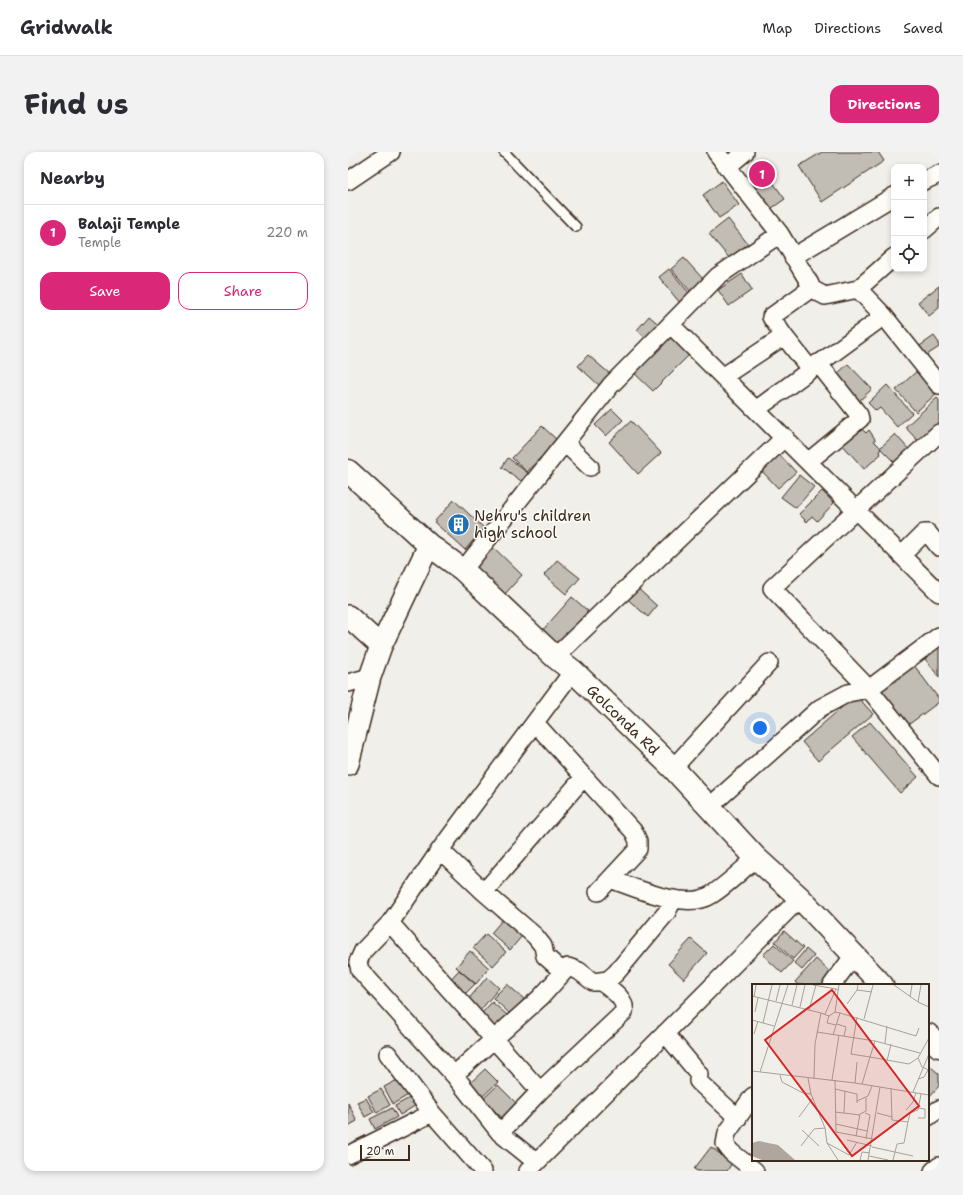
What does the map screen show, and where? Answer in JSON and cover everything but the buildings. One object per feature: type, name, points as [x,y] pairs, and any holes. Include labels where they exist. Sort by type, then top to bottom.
[{"type":"main road","name":"Golconda Rd","points":[[348,471],[429,545],[463,570],[555,657],[573,671],[673,768],[756,858],[800,898],[881,984]]},
{"type":"main road","points":[[929,1035],[939,1046]]},
{"type":"street","points":[[348,181],[391,152]]},
{"type":"street","points":[[716,152],[780,234],[810,284],[810,288]]},
{"type":"street","points":[[727,167],[745,152]]},
{"type":"street","points":[[927,180],[939,174]]},
{"type":"street","points":[[793,257],[891,198]]},
{"type":"street","points":[[927,227],[939,217]]},
{"type":"street","points":[[463,570],[611,385],[718,276],[780,234]]},
{"type":"street","points":[[810,288],[826,296],[858,288],[891,260]]},
{"type":"street","points":[[809,461],[860,419],[859,415],[784,336],[771,317],[810,288]]},
{"type":"street","points":[[858,288],[884,316],[939,385]]},
{"type":"street","points":[[757,409],[884,316]]},
{"type":"street","points":[[671,325],[724,376],[939,593]]},
{"type":"street","points":[[724,376],[784,336]]},
{"type":"street","points":[[939,433],[772,588],[869,689],[939,776]]},
{"type":"street","points":[[555,657],[785,437]]},
{"type":"street","points":[[565,443],[590,467]]},
{"type":"street","points":[[902,555],[924,533],[928,533],[939,547]]},
{"type":"street","points":[[348,764],[370,677],[381,646],[429,545]]},
{"type":"street","points":[[348,616],[381,646]]},
{"type":"street","points":[[709,807],[820,708],[848,693],[869,689],[939,636]]},
{"type":"street","points":[[673,768],[769,663]]},
{"type":"street","points":[[573,671],[440,850],[390,923],[363,951],[358,962],[360,970],[454,1075],[500,1133],[532,1167],[800,898]]},
{"type":"street","points":[[348,683],[370,677]]},
{"type":"street","points":[[535,723],[634,832],[638,841],[638,849],[598,892]]},
{"type":"street","points":[[484,892],[584,777]]},
{"type":"street","points":[[440,850],[484,892],[535,936],[543,946],[545,956],[563,972]]},
{"type":"street","points":[[610,879],[673,900],[692,900],[710,896],[756,858]]},
{"type":"street","points":[[454,1075],[541,997],[568,966],[593,982],[608,980],[616,974],[667,912],[673,900]]},
{"type":"street","points":[[390,923],[540,1090]]},
{"type":"street","points":[[833,984],[854,955]]},
{"type":"street","points":[[500,1133],[540,1090],[624,1012],[625,1006],[623,1000],[600,981]]},
{"type":"street","points":[[665,1034],[699,1074],[698,1080],[701,1084],[738,1118]]},
{"type":"street","points":[[388,1054],[432,1113],[483,1171]]},
{"type":"street","points":[[752,1097],[727,1133],[725,1144],[731,1152],[755,1171]]},
{"type":"street","points":[[929,1116],[939,1108]]},
{"type":"street","points":[[348,1155],[432,1113]]},
{"type":"street","points":[[933,1171],[939,1166]]},
{"type":"lane","points":[[504,152],[576,227]]},
{"type":"place","name":"Balaji Temple","points":[[762,174]]},
{"type":"place","name":"Nehru's children high school","points":[[459,525]]}]
